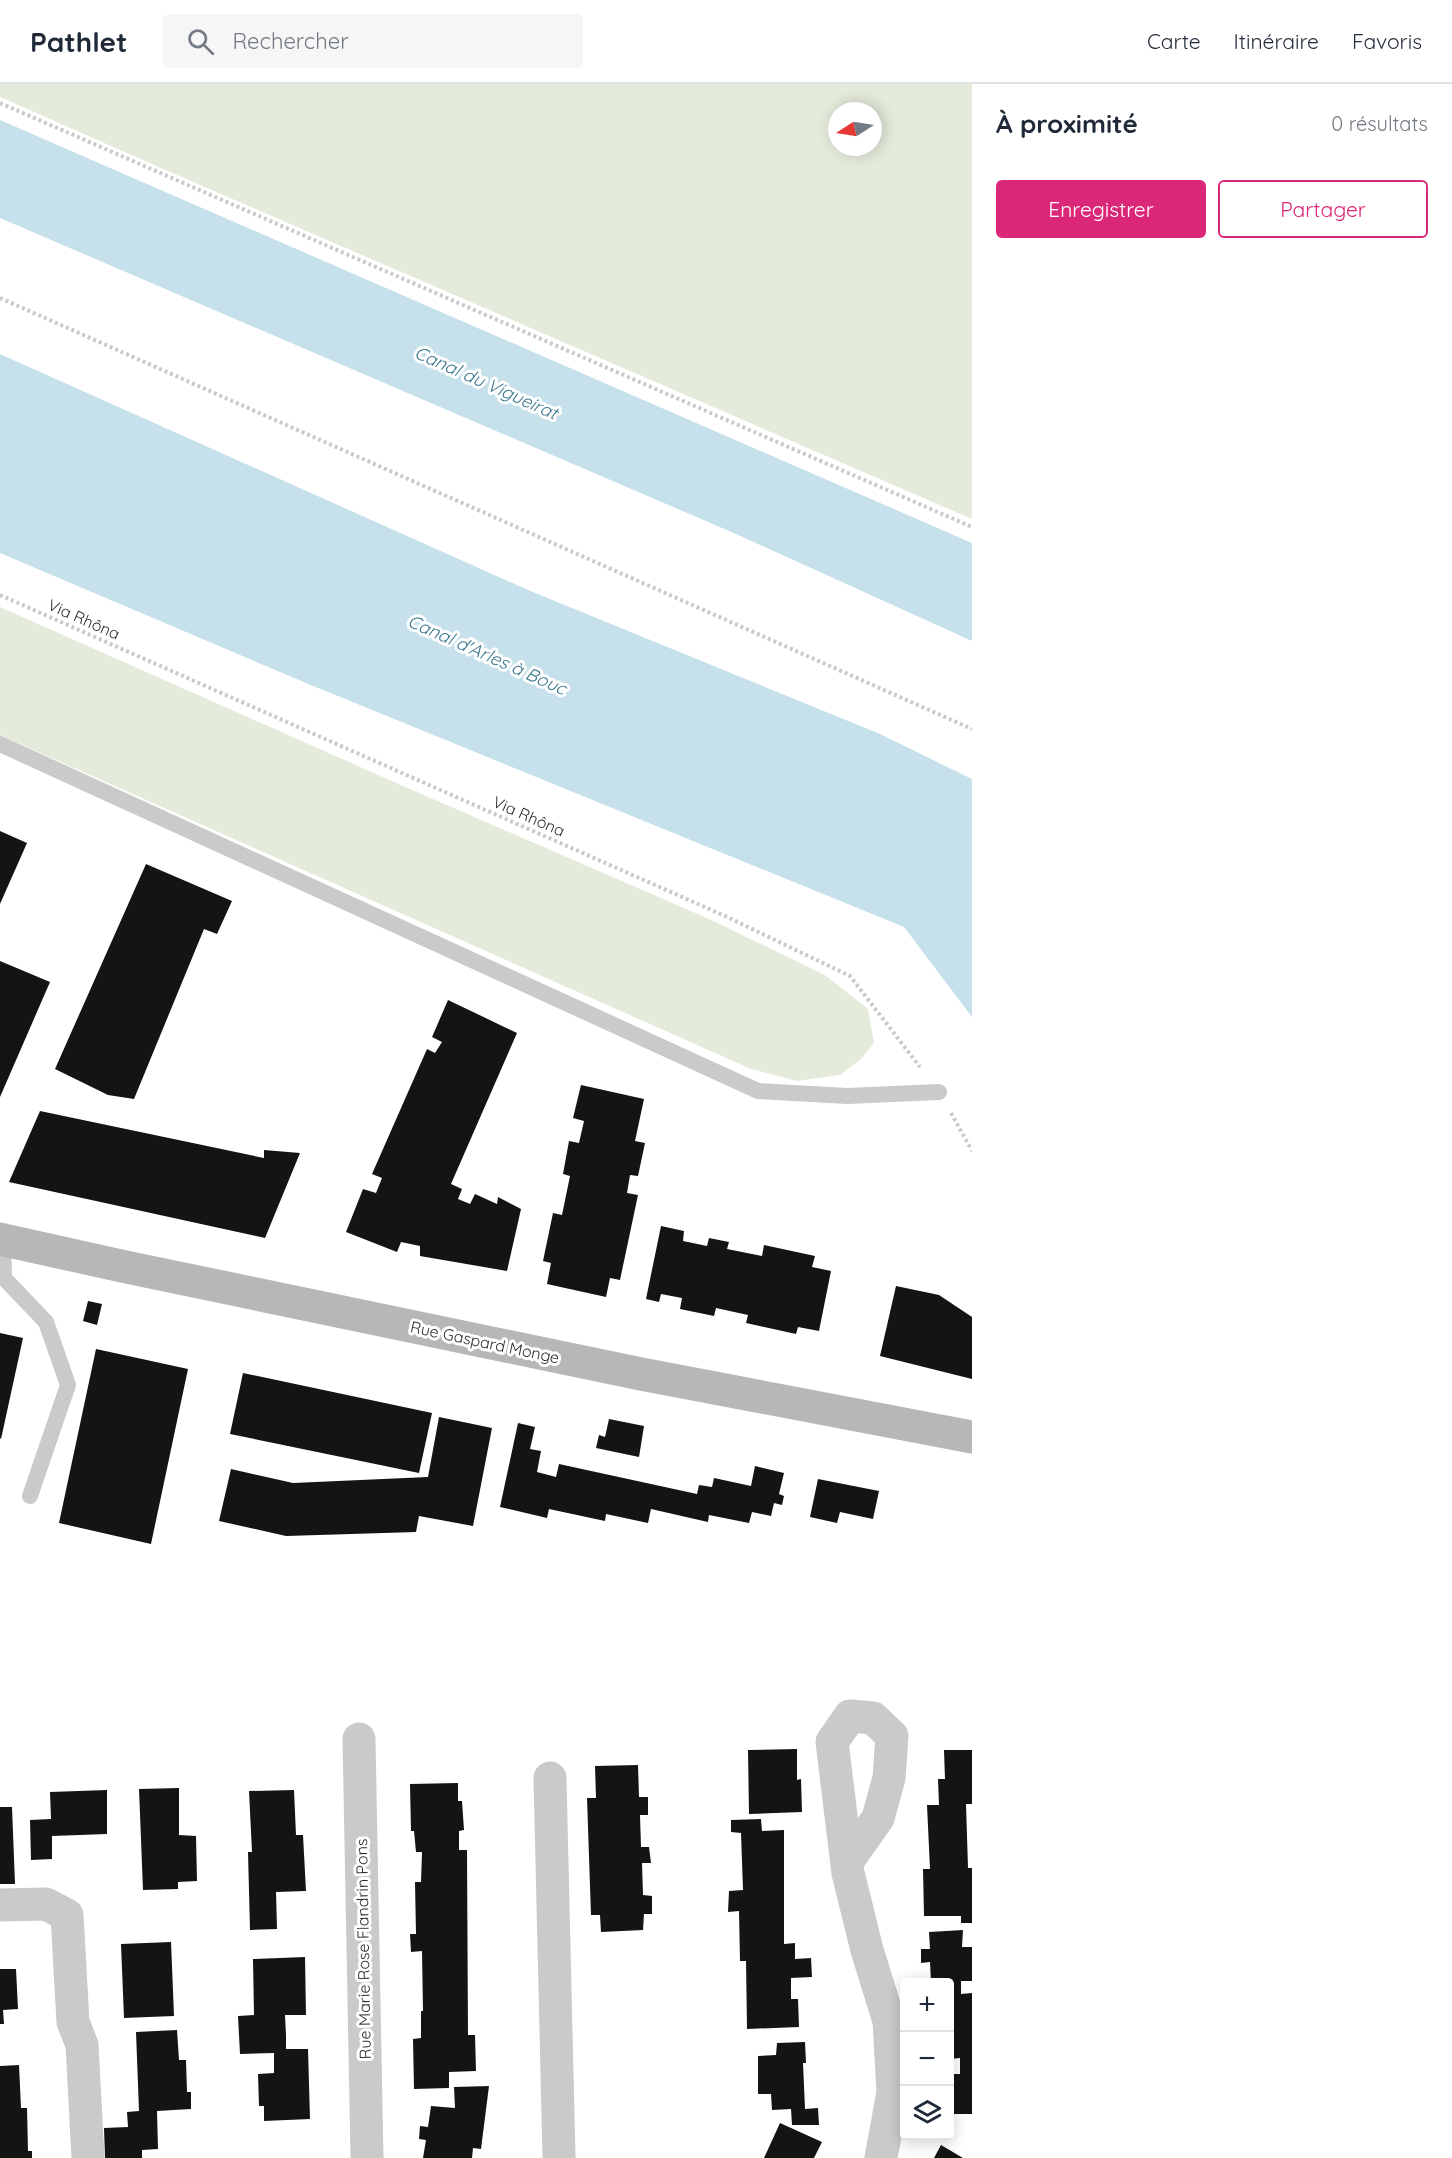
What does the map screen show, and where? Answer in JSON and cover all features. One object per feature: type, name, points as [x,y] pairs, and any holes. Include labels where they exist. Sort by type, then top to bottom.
[{"type":"street","name":"Rue Gaspard Monge","points":[[1,1239],[618,1369],[972,1437]]},
{"type":"street","name":"Rue Marie Rose Flandrin Pons","points":[[359,1739],[367,2158]]},
{"type":"street","points":[[550,1778],[560,2158]]},
{"type":"street","points":[[847,1862],[867,1950],[888,2021],[893,2092],[881,2158]]},
{"type":"street","points":[[0,1905],[46,1904],[67,1916],[73,2022],[82,2045],[88,2158]]},
{"type":"lane","points":[[0,744],[758,1091],[848,1096],[939,1092]]},
{"type":"lane","points":[[1,1239],[4,1278],[46,1323],[68,1385],[30,1496]]},
{"type":"path","points":[[0,103],[972,527]]},
{"type":"path","points":[[0,298],[972,729]]},
{"type":"path","name":"Via Rhôna","points":[[0,595],[725,916],[850,976],[939,1092],[972,1151]]},
{"type":"green space","points":[[0,84],[972,84],[972,519],[0,97]]},
{"type":"green space","points":[[0,607],[709,919],[825,975],[868,1009],[874,1043],[861,1059],[840,1075],[797,1081],[751,1069],[0,735]]},
{"type":"water","name":"Canal du Vigueirat","points":[[0,120],[972,543],[972,641],[736,534],[0,218]]},
{"type":"water","name":"Canal d'Arles à Bouc","points":[[0,354],[528,590],[880,734],[972,779],[972,1017],[904,927],[306,683],[0,553]]},
{"type":"building","points":[[0,831],[27,843],[0,904]]},
{"type":"building","points":[[146,864],[232,901],[217,934],[204,929],[134,1099],[108,1095],[55,1069]]},
{"type":"building","points":[[0,961],[50,982],[0,1097]]},
{"type":"building","points":[[448,1000],[517,1033],[451,1184],[462,1189],[458,1199],[470,1204],[475,1194],[497,1204],[498,1197],[521,1209],[507,1271],[420,1256],[420,1246],[401,1242],[397,1252],[346,1232],[363,1189],[376,1193],[382,1178],[372,1174],[427,1049],[435,1053],[442,1042],[432,1037]]},
{"type":"building","points":[[581,1085],[644,1099],[635,1141],[645,1143],[638,1176],[630,1175],[627,1193],[638,1195],[620,1280],[610,1278],[606,1297],[547,1284],[551,1263],[543,1261],[553,1213],[562,1215],[570,1176],[563,1174],[569,1141],[579,1143],[584,1121],[573,1118]]},
{"type":"building","points":[[40,1111],[264,1158],[264,1150],[300,1153],[265,1238],[9,1182]]},
{"type":"building","points":[[661,1226],[684,1231],[683,1241],[707,1246],[709,1238],[729,1242],[727,1249],[762,1256],[764,1245],[815,1256],[812,1267],[831,1271],[819,1331],[798,1327],[796,1334],[746,1323],[748,1315],[716,1308],[714,1316],[680,1309],[682,1298],[661,1294],[659,1302],[646,1299]]},
{"type":"building","points":[[896,1286],[939,1295],[972,1317],[972,1379],[880,1356]]},
{"type":"building","points":[[88,1301],[102,1304],[97,1325],[83,1321]]},
{"type":"building","points":[[0,1333],[23,1338],[1,1439],[0,1438]]},
{"type":"building","points":[[96,1349],[188,1369],[151,1544],[59,1523]]},
{"type":"building","points":[[243,1373],[432,1413],[419,1473],[230,1434]]},
{"type":"building","points":[[439,1417],[492,1428],[473,1526],[419,1516],[416,1532],[286,1536],[219,1521],[231,1469],[293,1483],[428,1477]]},
{"type":"building","points":[[609,1419],[644,1426],[639,1457],[596,1448],[599,1435],[605,1437]]},
{"type":"building","points":[[518,1423],[535,1427],[530,1449],[541,1451],[537,1472],[556,1477],[559,1464],[697,1494],[699,1485],[712,1487],[714,1478],[751,1486],[755,1466],[784,1473],[779,1494],[784,1496],[782,1505],[774,1503],[771,1516],[752,1512],[749,1523],[709,1515],[708,1522],[651,1509],[648,1523],[606,1514],[605,1521],[549,1509],[547,1518],[500,1507]]},
{"type":"building","points":[[818,1479],[879,1491],[873,1519],[840,1512],[837,1523],[810,1517]]},
{"type":"building","points":[[797,1749],[797,1780],[801,1779],[802,1812],[749,1814],[748,1750]]},
{"type":"building","points":[[944,1750],[972,1750],[972,1804],[966,1804],[968,1868],[972,1868],[972,1923],[961,1923],[961,1916],[924,1916],[923,1869],[930,1869],[927,1805],[939,1805],[938,1779],[945,1779]]},
{"type":"building","points":[[638,1765],[639,1797],[648,1797],[648,1815],[640,1815],[641,1847],[649,1847],[651,1863],[642,1863],[643,1895],[652,1896],[652,1914],[644,1914],[643,1930],[601,1932],[600,1915],[591,1915],[587,1798],[596,1798],[595,1766]]},
{"type":"building","points":[[458,1783],[458,1801],[462,1801],[464,1830],[459,1831],[459,1850],[467,1850],[468,2035],[475,2035],[476,2071],[449,2072],[449,2088],[414,2089],[413,2039],[421,2038],[421,2011],[423,2011],[422,1951],[411,1952],[410,1934],[416,1934],[415,1882],[421,1882],[422,1852],[416,1852],[414,1831],[411,1831],[410,1784]]},
{"type":"building","points":[[179,1788],[179,1835],[196,1836],[197,1881],[178,1882],[178,1889],[143,1890],[139,1789]]},
{"type":"building","points":[[107,1790],[107,1834],[52,1836],[52,1859],[31,1860],[30,1820],[51,1819],[50,1792]]},
{"type":"building","points":[[294,1790],[296,1835],[303,1835],[306,1891],[276,1892],[277,1929],[250,1930],[248,1852],[252,1852],[249,1791]]},
{"type":"building","points":[[0,1807],[12,1807],[15,1884],[0,1884]]},
{"type":"building","points":[[761,1819],[762,1831],[784,1830],[784,1944],[795,1943],[795,1959],[811,1958],[812,1977],[791,1978],[791,1999],[798,1999],[799,2027],[747,2029],[746,1961],[740,1961],[739,1911],[728,1912],[729,1891],[743,1890],[741,1833],[731,1832],[731,1820]]},
{"type":"building","points":[[963,1930],[962,1947],[972,1947],[972,1981],[961,1981],[961,1994],[972,1993],[972,2114],[954,2114],[954,2074],[960,2074],[960,2058],[954,2059],[954,1978],[931,1978],[930,1962],[921,1963],[921,1949],[930,1949],[929,1932]]},
{"type":"building","points":[[171,1942],[174,2016],[124,2018],[121,1944]]},
{"type":"building","points":[[305,1957],[306,2015],[285,2015],[286,2049],[308,2049],[310,2119],[264,2121],[264,2106],[259,2106],[258,2074],[274,2073],[274,2053],[240,2054],[238,2016],[254,2015],[253,1959]]},
{"type":"building","points":[[0,1969],[16,1969],[18,2009],[3,2010],[4,2024],[0,2024]]},
{"type":"building","points":[[177,2030],[179,2060],[186,2060],[187,2092],[191,2092],[191,2109],[157,2111],[158,2149],[142,2150],[142,2158],[105,2158],[104,2128],[128,2127],[127,2112],[139,2111],[136,2032]]},
{"type":"building","points":[[805,2042],[806,2063],[803,2063],[805,2109],[818,2108],[819,2125],[792,2125],[791,2109],[772,2110],[771,2094],[758,2094],[758,2056],[776,2055],[777,2043]]},
{"type":"building","points":[[19,2065],[21,2108],[27,2108],[28,2151],[32,2151],[32,2158],[0,2158],[0,2066]]},
{"type":"building","points":[[489,2086],[481,2149],[473,2148],[472,2158],[423,2158],[426,2140],[419,2139],[420,2126],[428,2127],[431,2106],[455,2108],[454,2087]]},
{"type":"building","points":[[780,2123],[822,2142],[814,2158],[764,2158]]},
{"type":"building","points":[[941,2145],[963,2158],[934,2158]]}]
